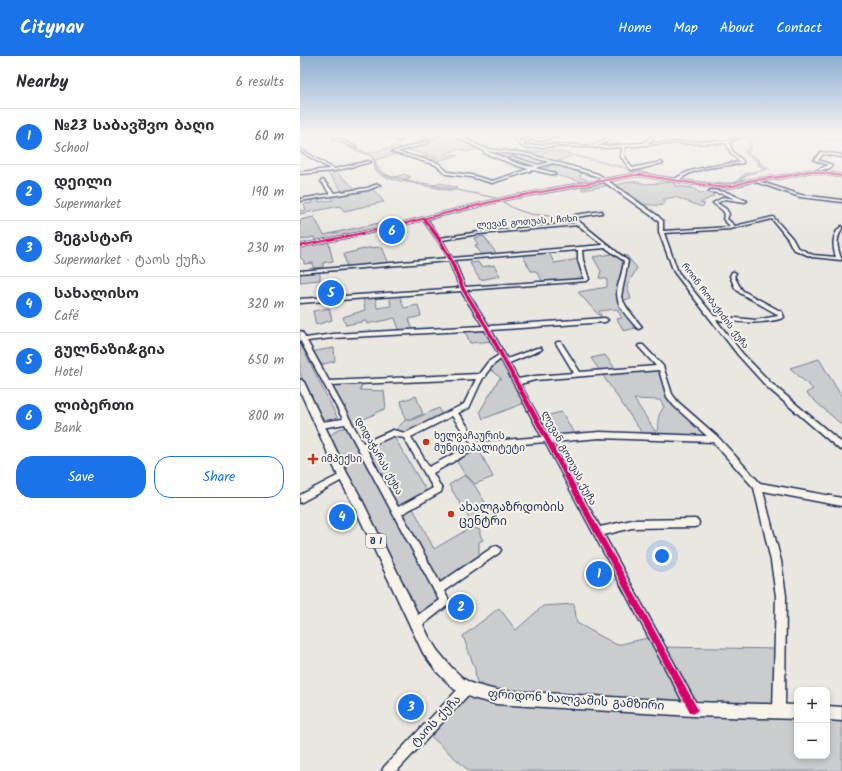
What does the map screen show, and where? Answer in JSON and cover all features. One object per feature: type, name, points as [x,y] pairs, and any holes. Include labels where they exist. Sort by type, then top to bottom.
[{"type":"main road","name":"ფრიდონ ხალვაშის გამზირი","points":[[300,382],[321,425],[343,476],[432,656],[466,689],[496,697],[693,709],[794,712]]},
{"type":"main road","points":[[830,713],[842,714]]},
{"type":"street","points":[[330,167],[334,170]]},
{"type":"street","points":[[300,173],[346,167]]},
{"type":"street","points":[[441,167],[448,173],[471,176],[492,182],[535,167]]},
{"type":"street","points":[[527,167],[554,174]]},
{"type":"street","name":"როინ რობაქიძის ქუჩა","points":[[569,167],[606,180],[661,221],[662,232],[671,262],[676,272],[740,354],[769,385],[842,447]]},
{"type":"street","points":[[630,167],[636,169],[643,167]]},
{"type":"street","points":[[677,180],[684,174],[715,167]]},
{"type":"street","points":[[300,246],[377,230],[496,200],[634,175],[677,180],[707,187],[727,187],[753,180],[816,171],[828,167]]},
{"type":"street","points":[[631,170],[634,175]]},
{"type":"street","points":[[816,171],[830,175],[842,176]]},
{"type":"street","points":[[677,180],[705,190],[729,194],[746,201],[724,198],[715,202],[718,206],[725,210],[727,214],[726,219],[734,227]]},
{"type":"street","points":[[753,180],[800,196],[842,201]]},
{"type":"street","points":[[323,181],[333,195]]},
{"type":"street","points":[[300,200],[368,189],[378,185]]},
{"type":"street","points":[[579,224],[574,219],[576,216],[601,212]]},
{"type":"street","name":"ლევან გოთუას ქუჩა","points":[[424,218],[439,239],[451,260],[463,290],[488,328],[693,709]]},
{"type":"street","points":[[662,232],[734,227],[767,218],[774,218],[795,248],[812,256],[840,259]]},
{"type":"street","name":"ლევან გოთუას I ჩიხი","points":[[439,239],[480,233],[579,224],[626,261],[626,267],[619,294],[620,300],[639,327]]},
{"type":"street","points":[[840,259],[834,249],[836,235],[842,226]]},
{"type":"street","points":[[300,272],[608,246]]},
{"type":"street","points":[[300,301],[585,280],[587,279],[584,266],[579,256],[580,248]]},
{"type":"street","points":[[712,318],[746,321],[766,320],[778,318],[782,315],[772,307],[761,303],[738,289],[732,276],[734,273]]},
{"type":"street","points":[[304,340],[333,336],[605,320]]},
{"type":"street","name":"დიდაჭარას ქუხა","points":[[300,333],[346,421],[398,512],[446,602],[415,624]]},
{"type":"street","points":[[560,343],[578,375]]},
{"type":"street","points":[[641,346],[660,368],[669,395],[676,404],[715,439],[758,486],[776,561],[781,596],[779,711]]},
{"type":"street","points":[[362,447],[392,433],[406,436],[468,406],[475,386],[495,358],[504,359],[539,349]]},
{"type":"street","points":[[517,382],[535,378],[660,368]]},
{"type":"street","points":[[326,384],[482,376]]},
{"type":"street","points":[[454,413],[477,445]]},
{"type":"street","points":[[321,425],[346,421]]},
{"type":"street","name":"ლევან გოთუას ქუჩა","points":[[428,472],[477,445],[614,435],[715,439]]},
{"type":"street","points":[[398,512],[438,489],[406,436]]},
{"type":"street","points":[[300,499],[343,476]]},
{"type":"street","points":[[758,486],[842,502]]},
{"type":"street","points":[[598,532],[632,524],[695,523]]},
{"type":"street","points":[[438,589],[496,550]]},
{"type":"street","name":"ტაოს ქუჩა","points":[[388,771],[466,689]]},
{"type":"shaded area","points":[[375,167],[378,167],[381,171],[393,178],[404,174],[411,177],[403,180],[434,185],[441,183],[457,188],[452,191],[391,179],[382,176],[375,170]]},
{"type":"shaded area","points":[[547,167],[572,167],[586,172],[579,176],[593,183],[606,180],[611,185],[583,190],[577,185],[551,190],[548,188],[583,182],[538,171]]},
{"type":"shaded area","points":[[334,170],[358,191],[372,188],[384,202],[344,211],[340,206],[300,214],[300,211],[306,210],[304,204],[312,203],[310,198],[317,197],[319,202],[333,200],[330,195],[344,193],[326,171]]},
{"type":"shaded area","points":[[632,181],[646,184],[674,182],[675,186],[693,188],[700,193],[711,192],[714,196],[700,203],[705,204],[702,207],[675,197],[663,200],[666,202],[662,205],[645,205],[617,185]]},
{"type":"shaded area","points":[[314,217],[324,235],[379,223],[383,229],[377,230],[378,232],[340,240],[340,238],[328,240],[333,261],[323,263],[323,267],[313,268],[313,263],[304,264],[304,261],[300,257],[300,246],[316,242],[314,237],[300,240],[300,220]]},
{"type":"shaded area","points":[[484,236],[498,256],[483,257],[475,245],[478,244],[474,238]]},
{"type":"shaded area","points":[[382,247],[389,264],[347,267],[344,254],[368,248]]},
{"type":"shaded area","points":[[549,252],[554,263],[578,259],[584,279],[543,282],[536,271],[531,271],[522,254]]},
{"type":"shaded area","points":[[618,253],[627,256],[637,268],[627,286],[631,299],[620,300],[639,327],[624,331],[617,319],[622,318],[617,309],[599,311],[603,320],[578,292],[607,287],[607,279],[599,278],[601,271],[593,257]]},
{"type":"shaded area","points":[[478,262],[481,267],[494,265],[500,276],[480,280],[470,263]]},
{"type":"shaded area","points":[[320,270],[320,280],[300,282],[300,273]]},
{"type":"shaded area","points":[[399,294],[404,308],[418,305],[421,316],[409,319],[413,331],[400,332],[395,318],[367,324],[366,321],[346,325],[343,317],[365,310],[363,297],[375,296],[377,308],[391,306],[389,295]]},
{"type":"shaded area","points":[[329,308],[332,320],[316,325],[313,311]]},
{"type":"shaded area","points":[[487,328],[494,341],[470,343],[464,329]]},
{"type":"shaded area","points":[[300,343],[338,419],[323,423],[300,373]]},
{"type":"shaded area","points":[[334,348],[335,361],[317,366],[310,352]]},
{"type":"shaded area","points":[[605,355],[618,372],[661,368],[669,395],[715,439],[644,436],[591,358]],"holes":[[[634,399],[660,400],[664,407],[658,417],[659,429],[655,431]]]},
{"type":"shaded area","points":[[502,356],[527,402],[483,419],[480,411],[499,379],[502,379],[488,368]]},
{"type":"shaded area","points":[[819,359],[842,397],[842,425],[806,393],[813,389],[790,368]]},
{"type":"shaded area","points":[[363,382],[360,390],[384,391],[386,408],[351,426],[343,412],[346,405],[342,413],[326,383]]},
{"type":"shaded area","points":[[416,396],[423,414],[411,419],[405,419],[401,401]]},
{"type":"shaded area","points":[[439,408],[443,418],[407,435],[394,432],[405,420],[412,420]]},
{"type":"shaded area","points":[[562,412],[576,437],[548,439],[536,418]]},
{"type":"shaded area","points":[[348,427],[397,515],[412,506],[434,549],[468,529],[475,528],[480,530],[480,535],[483,540],[479,542],[479,558],[435,587],[442,600],[428,610],[414,614],[329,436],[339,429]]},
{"type":"shaded area","points":[[393,435],[427,492],[397,510],[364,449]]},
{"type":"shaded area","points":[[477,446],[493,477],[475,484],[464,473],[455,458]]},
{"type":"shaded area","points":[[465,475],[475,486],[497,522],[484,526],[473,525],[449,485]]},
{"type":"shaded area","points":[[574,604],[577,623],[617,645],[652,637],[660,647],[780,649],[779,711],[794,712],[794,759],[830,759],[830,713],[842,714],[842,771],[469,771],[426,732],[469,696],[495,696],[476,680],[475,669],[463,636],[499,608],[516,630],[543,606]]},
{"type":"waterway","points":[[376,167],[377,170],[384,175],[496,198],[515,209],[530,214],[567,218]]},
{"type":"waterway","points":[[623,167],[670,179],[711,184],[735,183],[747,174],[768,169],[765,167]]},
{"type":"cycle path","points":[[300,246],[377,230],[508,198],[634,175],[717,187],[733,186],[748,181],[787,176],[810,171],[842,176]]},
{"type":"cycle path","points":[[424,218],[439,239],[451,260],[463,289],[487,328],[693,709]]},
{"type":"place","name":"ლიბერთი","points":[[392,231]]},
{"type":"place","name":"გულნაზი&გია","points":[[331,293]]},
{"type":"place","name":"ხელვაჩაურის მუნიციპალიტეტი","points":[[426,442]]},
{"type":"place","name":"იმპექსი","points":[[313,459]]},
{"type":"place","name":"ახალგაზრდობის ცენტრი","points":[[451,514]]},
{"type":"place","name":"სახალისო","points":[[342,517]]},
{"type":"place","name":"№23 საბავშვო ბაღი","points":[[599,574]]},
{"type":"place","name":"დეილი","points":[[461,607]]},
{"type":"place","name":"მეგასტარ","points":[[411,707]]}]
